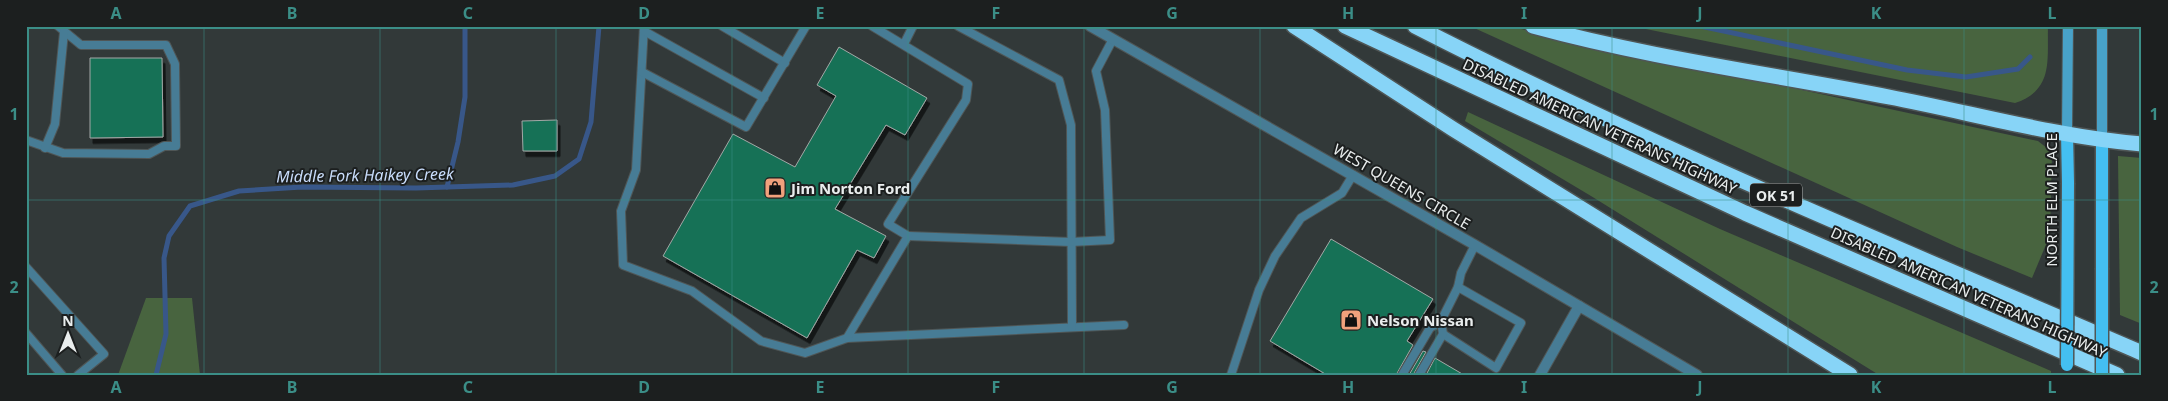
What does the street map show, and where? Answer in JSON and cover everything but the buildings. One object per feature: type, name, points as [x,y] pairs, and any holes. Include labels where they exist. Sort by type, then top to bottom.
[{"type":"highway","points":[[1294,26],[1453,129],[1850,375]]},
{"type":"highway","name":"DISABLED AMERICAN VETERANS HIGHWAY","points":[[1345,26],[1745,213],[2116,375]]},
{"type":"highway","name":"DISABLED AMERICAN VETERANS HIGHWAY","points":[[1415,26],[1486,62],[1743,181],[2142,353]]},
{"type":"highway","points":[[1533,26],[1652,53],[2067,133],[2142,144]]},
{"type":"main road","name":"NORTH ELM PLACE","points":[[2067,375],[2068,26]]},
{"type":"main road","points":[[2102,26],[2102,375]]},
{"type":"street","name":"WEST QUEENS CIRCLE","points":[[1090,26],[1475,245],[1697,375]]},
{"type":"street","points":[[1540,375],[1579,306]]},
{"type":"lane","points":[[722,26],[785,63]]},
{"type":"lane","points":[[642,72],[746,127],[806,26]]},
{"type":"lane","points":[[872,26],[968,84],[966,100],[888,224],[908,236],[1071,242],[1110,240],[1105,110],[1096,71],[1113,39]]},
{"type":"lane","points":[[904,44],[913,26]]},
{"type":"lane","points":[[958,26],[1059,80],[1071,125],[1072,327]]},
{"type":"lane","points":[[764,98],[644,28],[636,170],[620,211],[623,265],[692,291],[761,341],[804,353],[847,338],[1124,324]]},
{"type":"lane","points":[[45,148],[56,124],[61,29]]},
{"type":"lane","points":[[26,140],[63,153],[149,154],[164,146],[176,146],[175,64],[166,45],[81,45],[61,29]]},
{"type":"lane","points":[[1231,375],[1259,290],[1275,256],[1301,218],[1342,193],[1353,176]]},
{"type":"lane","points":[[847,338],[908,236]]},
{"type":"lane","points":[[1402,375],[1430,328],[1441,321],[1458,287],[1461,273],[1475,245]]},
{"type":"lane","points":[[26,267],[104,354],[78,375]]},
{"type":"lane","points":[[1443,334],[1496,368],[1522,324],[1458,287]]},
{"type":"lane","points":[[1419,375],[1443,334],[1441,321]]},
{"type":"lane","points":[[26,333],[62,375]]},
{"type":"green space","points":[[1507,26],[2038,141],[2052,152],[2050,235],[2032,278],[1957,247],[1472,27]]},
{"type":"green space","points":[[1631,26],[2048,26],[2047,62],[2046,72],[2036,90],[2028,97],[2015,103]]},
{"type":"green space","points":[[1468,112],[1720,229],[2051,371],[2051,375],[1879,375],[1591,196],[1465,121]]},
{"type":"green space","points":[[2118,156],[2142,158],[2142,324],[2120,315]]},
{"type":"green space","points":[[146,298],[192,298],[200,375],[118,375]]},
{"type":"waterway","points":[[447,187],[458,142],[465,97],[465,26]]},
{"type":"waterway","name":"Middle Fork Haikey Creek","points":[[156,375],[166,334],[164,258],[169,236],[190,206],[239,191],[302,187],[416,188],[513,185],[555,176],[579,159],[591,122],[599,26]]},
{"type":"waterway","points":[[1700,26],[1907,70],[1966,77],[2018,69],[2030,57]]},
{"type":"place","name":"Jim Norton Ford","points":[[775,188]]},
{"type":"place","name":"Nelson Nissan","points":[[1351,320]]}]
